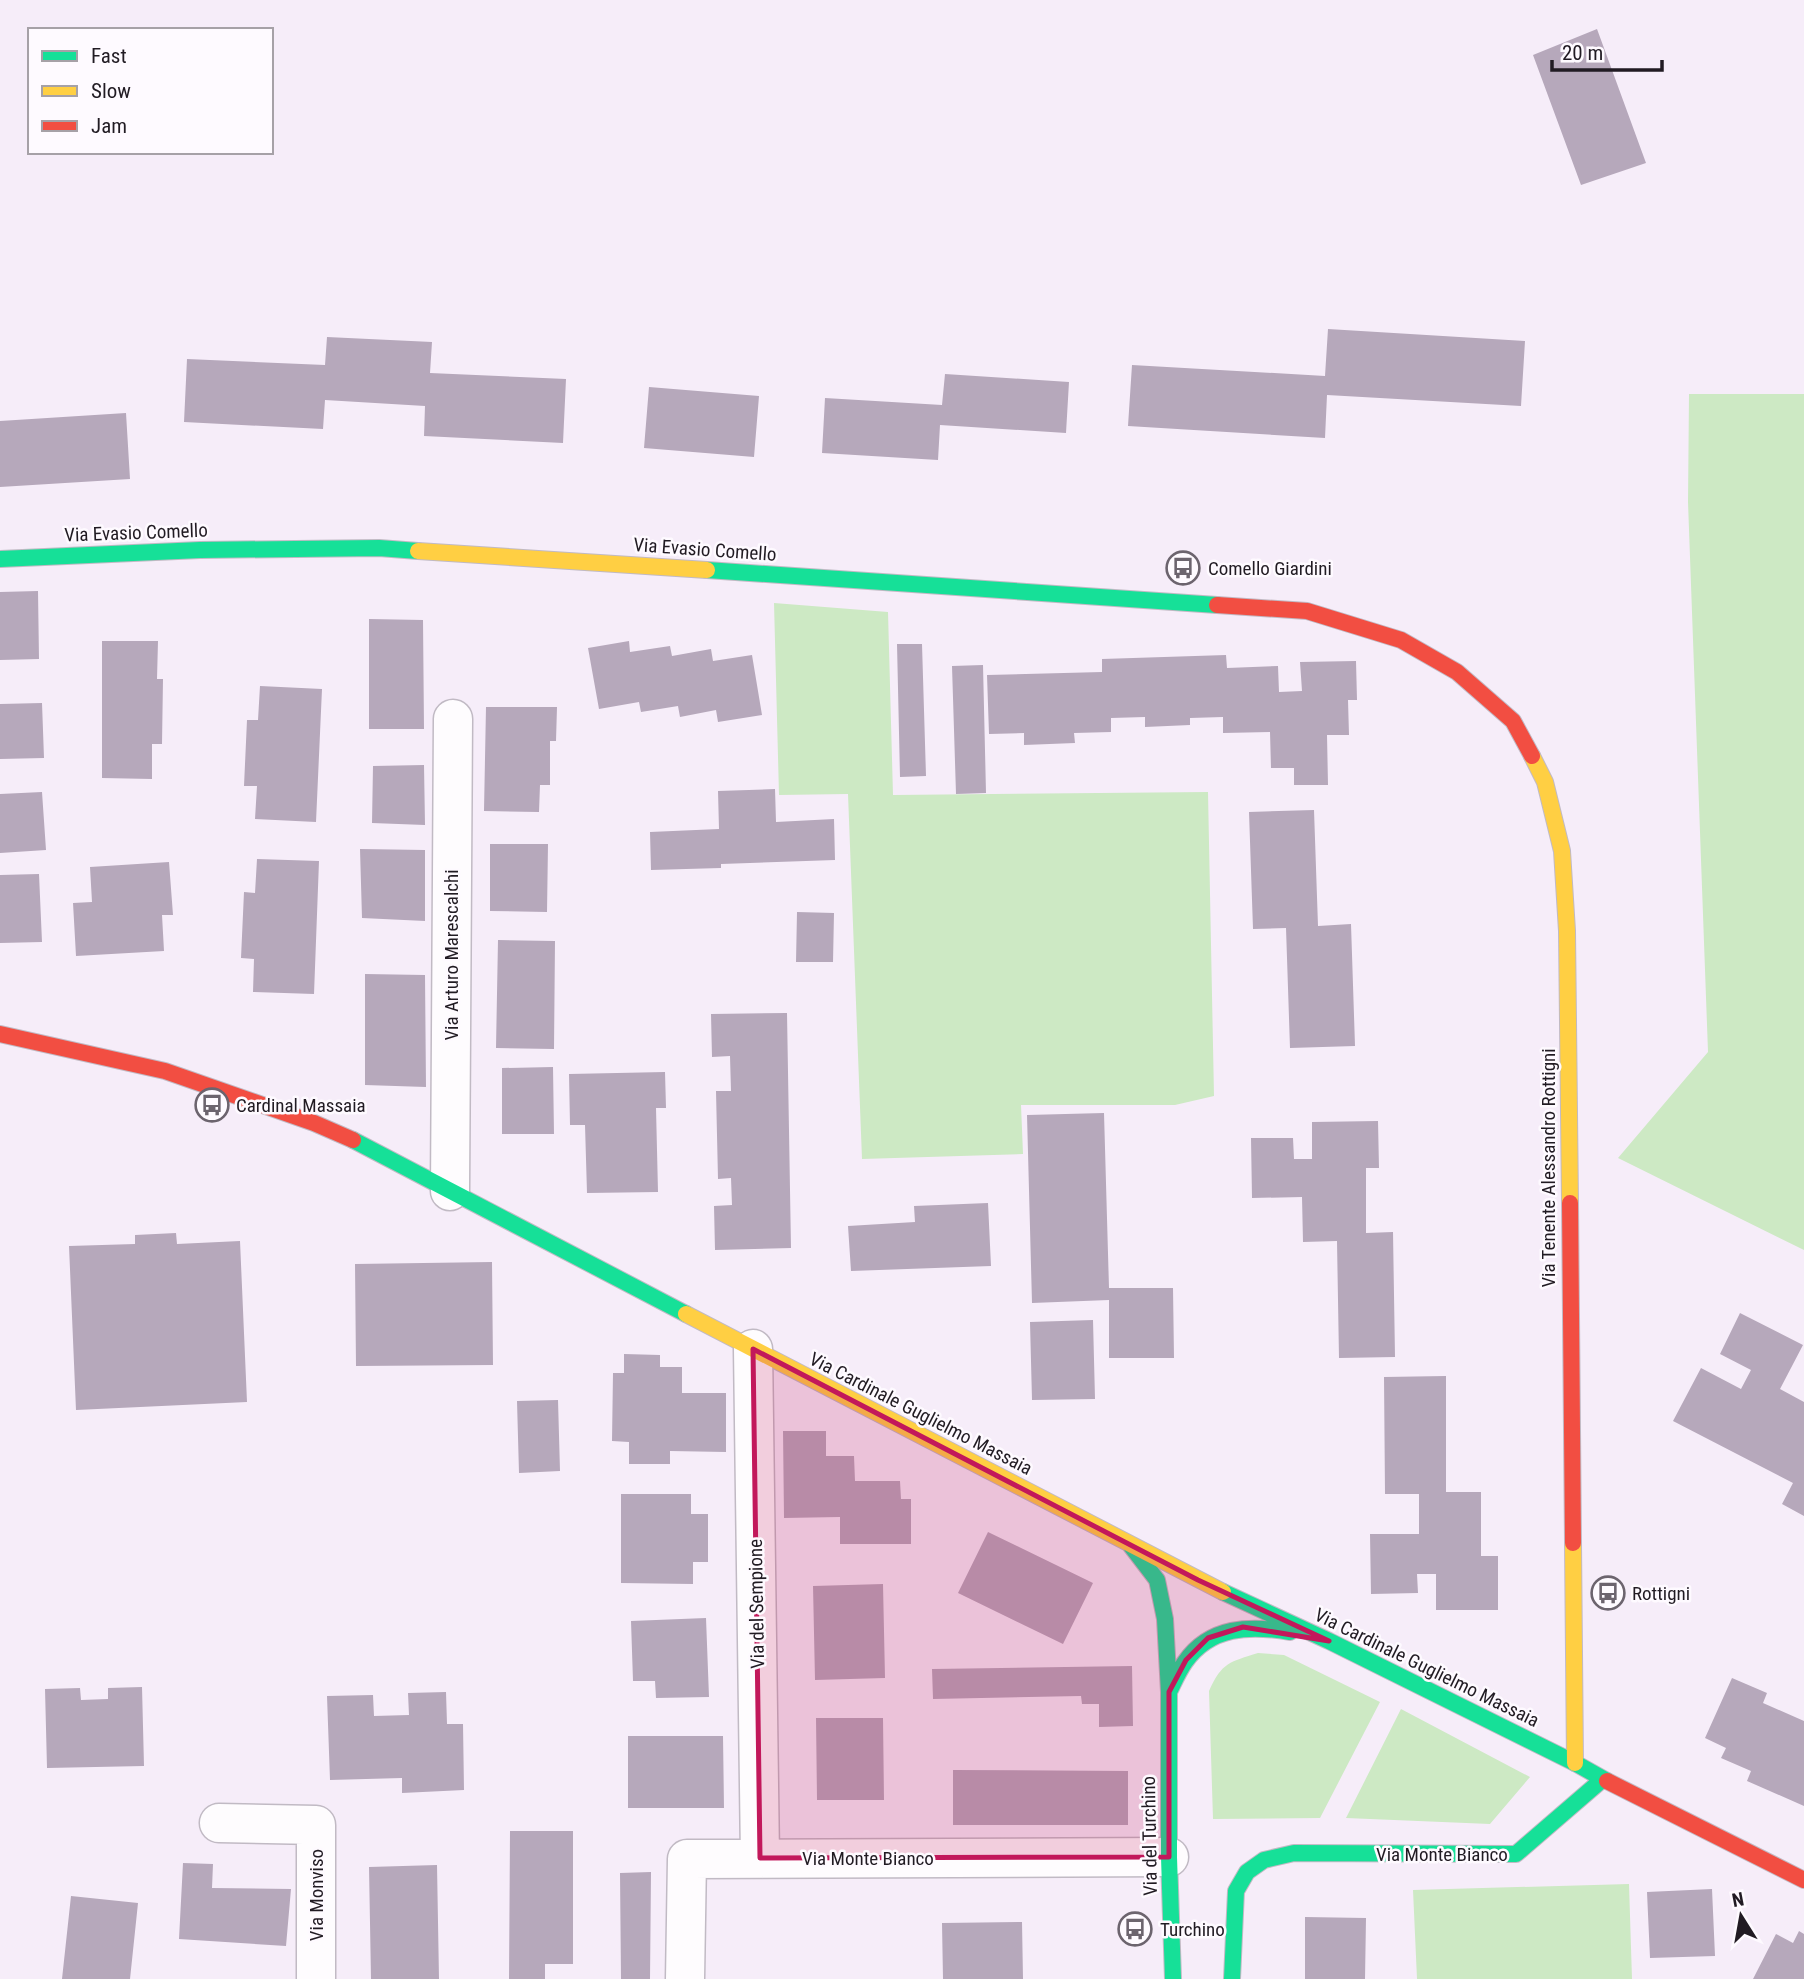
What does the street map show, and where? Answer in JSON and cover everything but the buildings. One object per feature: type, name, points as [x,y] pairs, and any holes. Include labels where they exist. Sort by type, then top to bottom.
[{"type":"street","name":"Via Evasio Comello","points":[[0,559],[200,550],[379,548],[1307,611],[1401,640]]},
{"type":"street","name":"Via Tenente Alessandro Rottigni","points":[[1401,640],[1457,672],[1513,721],[1545,782],[1562,851],[1567,931],[1575,1763]]},
{"type":"street","name":"Via Arturo Marescalchi","points":[[450,1191],[453,719]]},
{"type":"street","name":"Via Cardinale Guglielmo Massaia","points":[[0,1034],[165,1071],[337,1133],[1129,1545],[1575,1763],[1804,1881]]},
{"type":"street","name":"Via del Sempione","points":[[753,1349],[760,1858]]},
{"type":"street","name":"Via del Turchino","points":[[1129,1545],[1157,1580],[1165,1619],[1172,1979]]},
{"type":"street","name":"Via del Turchino","points":[[1168,1692],[1186,1660],[1208,1638],[1243,1627],[1271,1628],[1329,1641]]},
{"type":"street","name":"Via Monte Bianco","points":[[1232,1979],[1236,1891],[1247,1872],[1264,1860],[1294,1853],[1516,1854],[1603,1779]]},
{"type":"street","name":"Via Monviso","points":[[219,1822],[316,1825],[316,1979]]},
{"type":"street","name":"Via Monte Bianco","points":[[685,1979],[687,1859],[1169,1857]]},
{"type":"highlighted area","points":[[753,1349],[1198,1580],[1329,1641],[1243,1627],[1208,1638],[1186,1660],[1169,1692],[1169,1857],[760,1858]]},
{"type":"green space","points":[[1689,394],[1804,394],[1804,1250],[1618,1158],[1708,1052],[1688,502]]},
{"type":"green space","points":[[774,603],[888,612],[893,795],[1208,792],[1214,1096],[1175,1105],[1021,1105],[1023,1154],[862,1159],[848,794],[779,795]]},
{"type":"green space","points":[[1258,1653],[1284,1655],[1380,1702],[1320,1818],[1213,1819],[1209,1691],[1218,1674],[1228,1664]]},
{"type":"green space","points":[[1401,1709],[1530,1777],[1490,1824],[1346,1818]]},
{"type":"green space","points":[[1629,1884],[1632,1979],[1417,1979],[1413,1890]]},
{"type":"traffic: fast","points":[[0,559],[200,550],[379,548],[418,551]]},
{"type":"traffic: fast","points":[[707,570],[1217,605]]},
{"type":"traffic: fast","points":[[353,1140],[686,1314]]},
{"type":"traffic: fast","points":[[1131,1546],[1157,1580],[1165,1619],[1169,1692],[1169,1857],[1173,1979]]},
{"type":"traffic: fast","points":[[1223,1592],[1329,1641],[1607,1781]]},
{"type":"traffic: fast","points":[[1169,1692],[1183,1666],[1206,1641],[1232,1631],[1246,1629],[1290,1632]]},
{"type":"traffic: fast","points":[[1232,1979],[1236,1891],[1247,1872],[1264,1860],[1294,1853],[1516,1854],[1603,1779]]},
{"type":"traffic: slow","points":[[418,551],[707,570]]},
{"type":"traffic: slow","points":[[1532,756],[1545,782],[1562,851],[1567,931],[1570,1203]]},
{"type":"traffic: slow","points":[[686,1314],[1223,1592]]},
{"type":"traffic: slow","points":[[1573,1543],[1575,1763]]},
{"type":"traffic: jam","points":[[1217,605],[1307,611],[1401,640],[1457,672],[1513,721],[1532,756]]},
{"type":"traffic: jam","points":[[0,1034],[165,1071],[314,1123],[353,1140]]},
{"type":"traffic: jam","points":[[1570,1203],[1573,1543]]},
{"type":"traffic: jam","points":[[1607,1781],[1804,1880]]},
{"type":"place","name":"Comello Giardini","points":[[1183,568]]},
{"type":"place","name":"Cardinal Massaia","points":[[212,1105]]},
{"type":"place","name":"Rottigni","points":[[1608,1593]]},
{"type":"place","name":"Turchino","points":[[1135,1929]]}]
